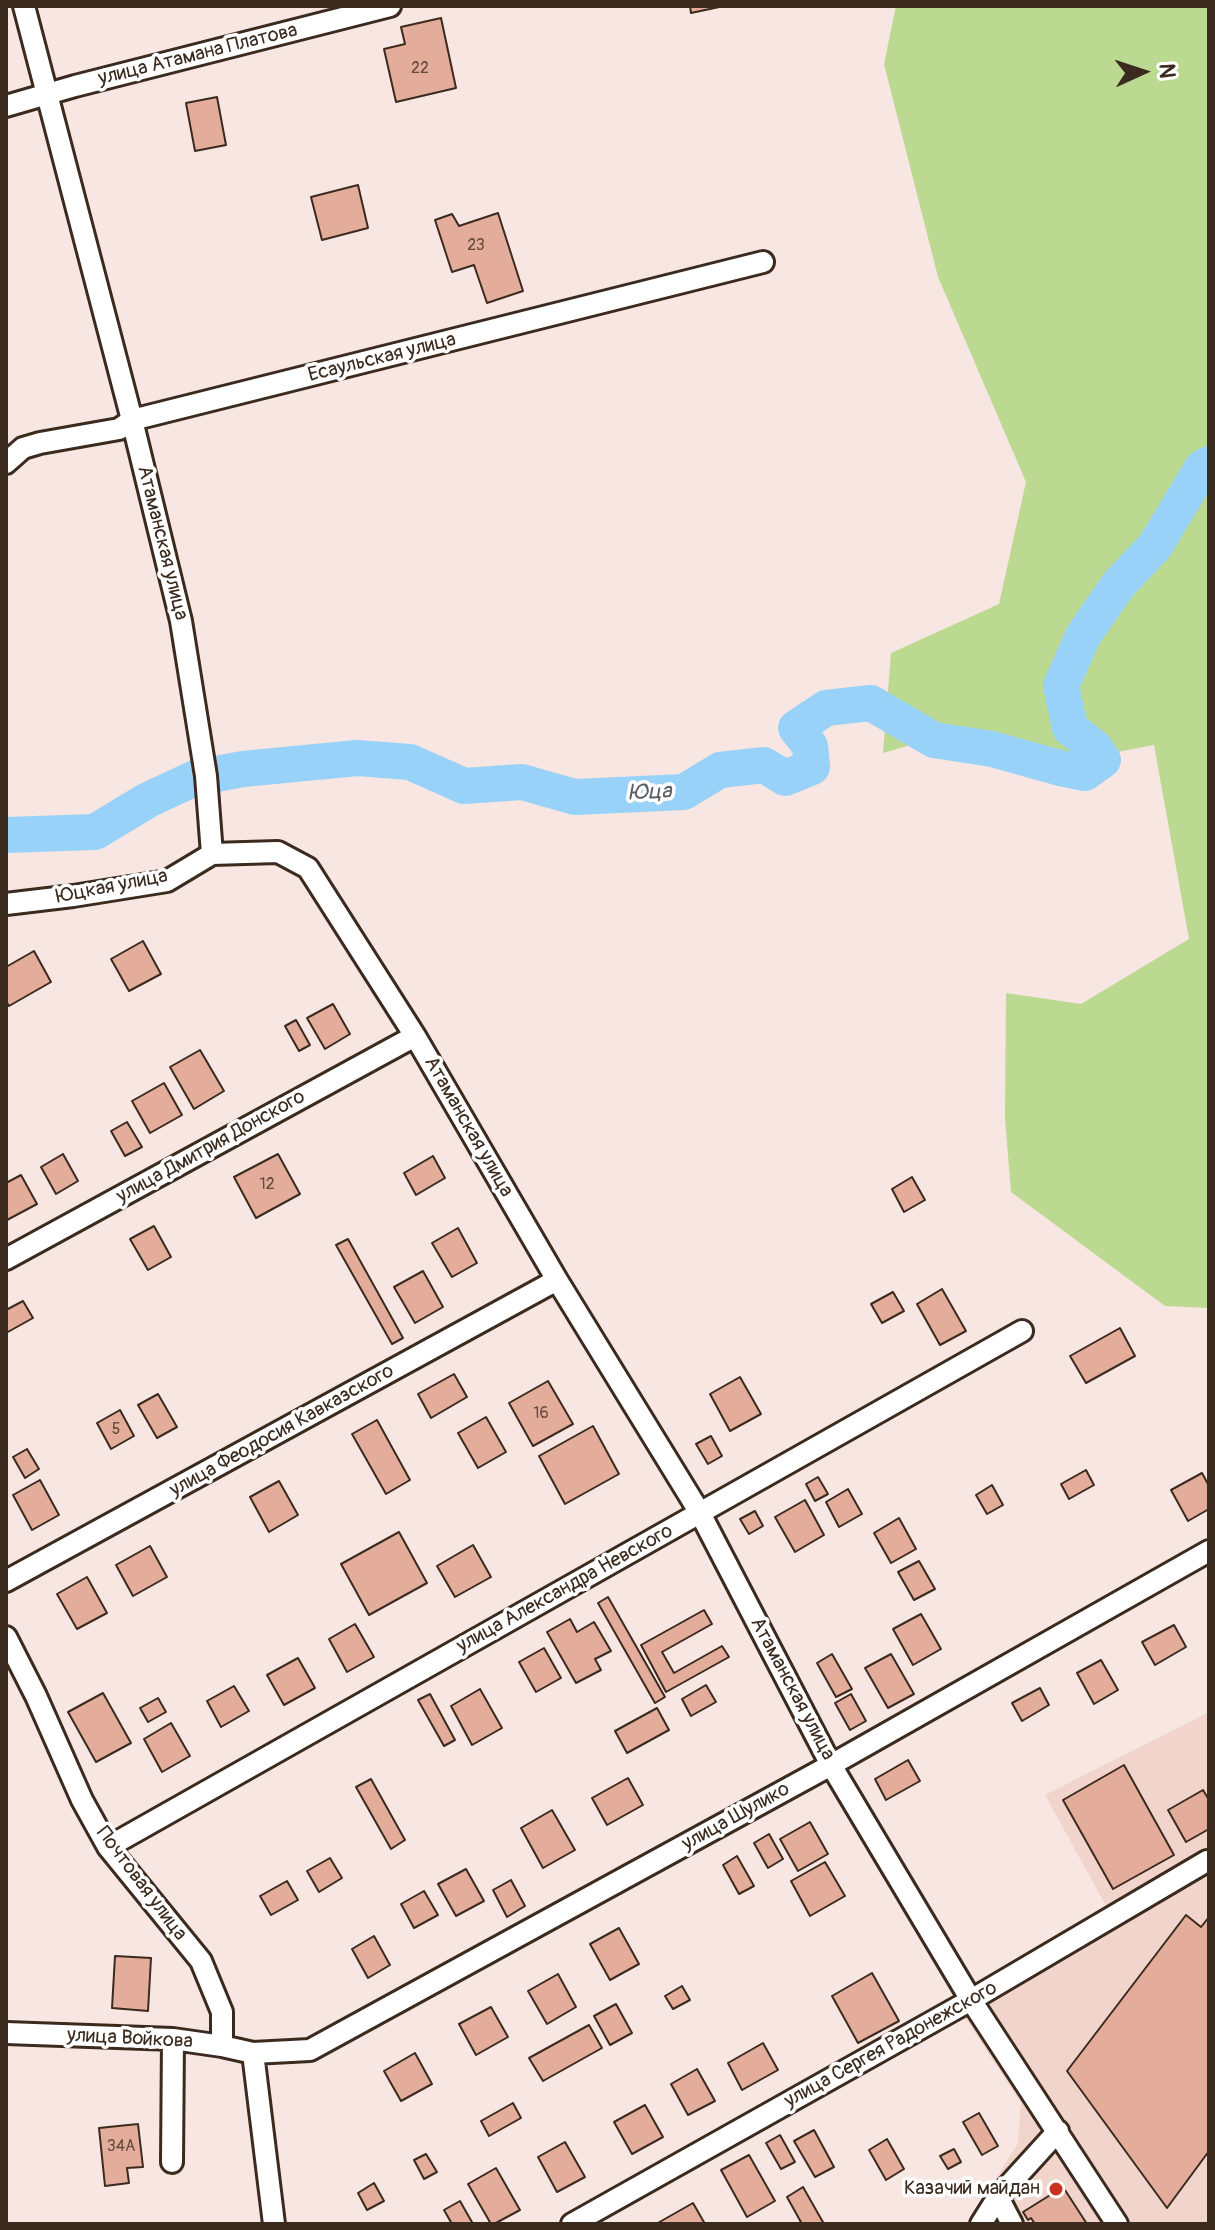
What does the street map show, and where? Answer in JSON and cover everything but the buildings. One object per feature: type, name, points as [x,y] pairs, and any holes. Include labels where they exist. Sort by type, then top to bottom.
[{"type":"street","name":"Атаманская улица","points":[[24,6],[181,621],[206,776],[212,854],[278,852],[308,868],[415,1036],[557,1280],[700,1513],[831,1765],[971,2000],[1117,2224]]},
{"type":"street","name":"улица Атамана Платова","points":[[6,106],[390,6]]},
{"type":"street","name":"Есаульская улица","points":[[6,463],[23,448],[40,443],[119,429],[132,420],[763,262]]},
{"type":"street","name":"Юцкая улица","points":[[6,904],[167,881],[212,854]]},
{"type":"street","name":"улица Дмитрия Донского","points":[[6,1259],[415,1036]]},
{"type":"street","name":"улица Феодосия Кавказского","points":[[6,1581],[557,1280]]},
{"type":"street","name":"улица Александра Невского","points":[[108,1847],[1022,1331]]},
{"type":"street","name":"улица Шулико","points":[[253,2053],[310,2050],[831,1765],[1209,1551]]},
{"type":"street","name":"Почтовая улица","points":[[6,1637],[82,1800],[108,1847],[201,1961],[222,2012],[222,2046]]},
{"type":"street","name":"улица Сергея Радонежского","points":[[572,2224],[971,2000],[1207,1861]]},
{"type":"street","name":"улица Войкова","points":[[6,2033],[173,2039],[253,2053]]},
{"type":"street","points":[[172,2162],[173,2039]]},
{"type":"street","points":[[253,2053],[274,2224]]},
{"type":"street","points":[[981,2224],[998,2197],[1058,2131]]},
{"type":"street","points":[[998,2197],[1012,2224]]},
{"type":"shaded area","points":[[1209,1712],[1209,2224],[968,2224],[1018,2143],[1021,2103],[962,2013],[1117,1926],[1045,1795]]},
{"type":"green space","points":[[896,6],[1209,6],[1209,1308],[1165,1306],[1011,1192],[1005,1118],[1006,993],[1081,1004],[1189,939],[1154,745],[1081,759],[1045,755],[969,728],[883,753],[891,653],[999,604],[1026,482],[938,277],[884,64]]},
{"type":"waterway","name":"Юца","points":[[6,835],[95,832],[148,800],[195,778],[243,769],[357,758],[410,762],[464,786],[522,782],[575,797],[684,792],[720,770],[764,765],[785,778],[812,767],[810,746],[796,728],[826,708],[871,703],[934,740],[992,749],[1085,773],[1103,760],[1094,747],[1070,728],[1061,686],[1083,636],[1118,585],[1155,546],[1202,468],[1209,464]]},
{"type":"place","name":"Казачий майдан","points":[[1056,2189]]}]
